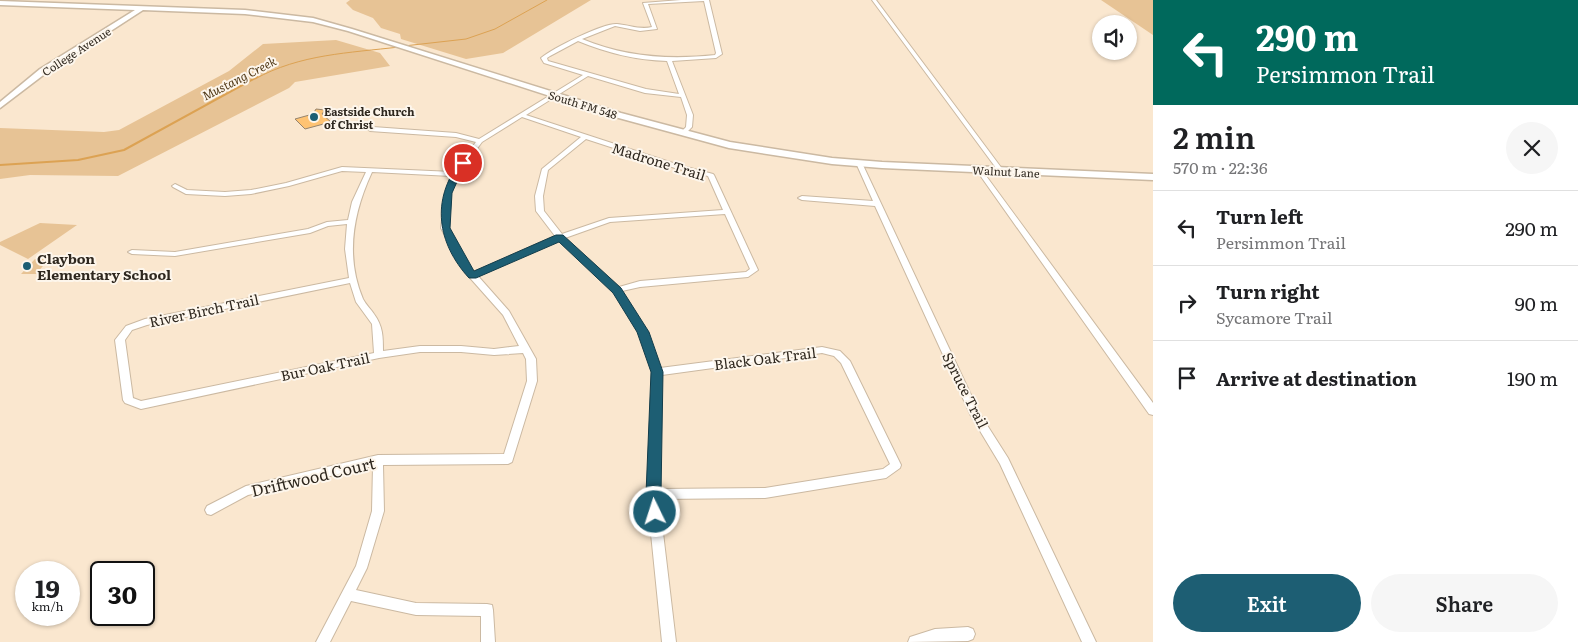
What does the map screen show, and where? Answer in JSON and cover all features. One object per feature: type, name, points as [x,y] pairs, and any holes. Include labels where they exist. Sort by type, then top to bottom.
[{"type":"main road","name":"College Avenue","points":[[0,97],[39,67],[143,5],[155,0]]},
{"type":"main road","name":"South FM 548","points":[[0,2],[231,8],[313,20],[683,133],[729,145],[859,163]]},
{"type":"main road","name":"College Avenue","points":[[0,106],[48,68],[143,5]]},
{"type":"main road","name":"Walnut Lane","points":[[859,163],[1153,177]]},
{"type":"street","points":[[579,40],[632,55],[669,59],[718,56],[706,0],[647,3],[645,4],[655,28],[613,25],[559,48],[543,60],[653,93],[684,96]]},
{"type":"street","points":[[874,0],[1001,171]]},
{"type":"street","points":[[669,59],[684,96],[691,121],[683,133]]},
{"type":"street","points":[[508,458],[532,381],[531,360],[506,313],[466,268],[446,228],[448,193],[455,174],[480,141],[561,92],[586,73]]},
{"type":"street","name":"Madrone Trail","points":[[521,115],[584,138],[676,167],[711,175],[754,270],[748,274],[640,284],[617,290]]},
{"type":"street","points":[[369,124],[370,129],[456,135],[480,141]]},
{"type":"street","points":[[584,138],[545,168],[539,196],[540,210],[560,237],[617,290],[643,332],[657,372],[654,494],[669,642]]},
{"type":"street","name":"Spruce Trail","points":[[859,163],[976,416],[1004,461],[1089,642]]},
{"type":"street","points":[[175,186],[186,192],[242,193],[287,185],[342,169],[455,174]]},
{"type":"street","points":[[370,170],[359,191],[349,222],[350,270],[360,301],[376,325],[379,355]]},
{"type":"street","points":[[979,170],[1153,411]]},
{"type":"street","points":[[802,198],[878,204]]},
{"type":"street","points":[[472,276],[560,237],[610,220],[728,212]]},
{"type":"street","points":[[132,252],[174,254],[310,231],[327,224],[349,222]]},
{"type":"street","name":"River Birch Trail","points":[[128,400],[120,340],[129,328],[145,322],[353,280]]},
{"type":"street","name":"Bur Oak Trail","points":[[128,400],[141,405],[379,355],[420,349],[461,349],[494,352],[525,349]]},
{"type":"street","name":"Black Oak Trail","points":[[654,494],[765,492],[886,472],[896,465],[845,361],[837,353],[822,350],[657,372]]},
{"type":"street","name":"Driftwood Court","points":[[211,510],[246,491],[378,460],[508,458]]},
{"type":"street","points":[[323,642],[361,568],[378,511],[378,460]]},
{"type":"street","points":[[347,594],[416,609],[487,610],[488,642]]},
{"type":"street","points":[[915,642],[935,636],[968,634]]},
{"type":"shaded area","points":[[350,0],[591,0],[503,53],[466,59],[401,39],[400,34],[381,28],[373,18],[353,10],[346,3]]},
{"type":"shaded area","points":[[1101,0],[1153,0],[1153,35],[1137,24],[1137,15],[1123,15]]},
{"type":"shaded area","points":[[336,40],[380,53],[390,66],[295,82],[289,88],[118,176],[30,175],[0,179],[0,128],[104,132],[119,130],[229,71],[263,44]]},
{"type":"shaded area","points":[[40,223],[77,225],[28,259],[0,245],[0,242]]},
{"type":"shaded area","points":[[35,259],[49,259],[36,274],[21,274]]},
{"type":"building","name":"Eastside Church of Christ","points":[[316,109],[325,110],[322,114],[331,122],[305,129],[295,119],[313,114]]},
{"type":"waterway","name":"Mustang Creek","points":[[404,46],[466,39],[495,29],[547,0]]},
{"type":"waterway","name":"Mustang Creek","points":[[255,79],[289,64],[307,59],[399,47]]},
{"type":"waterway","name":"Mustang Creek","points":[[0,165],[78,160],[124,150],[257,77]]},
{"type":"place","name":"Eastside Church of Christ","points":[[314,117]]},
{"type":"place","name":"Claybon Elementary School","points":[[27,266]]},
{"type":"route","points":[[463,163],[455,174],[448,193],[446,228],[472,276],[560,237],[617,290],[643,332],[657,372],[655,512]]}]
